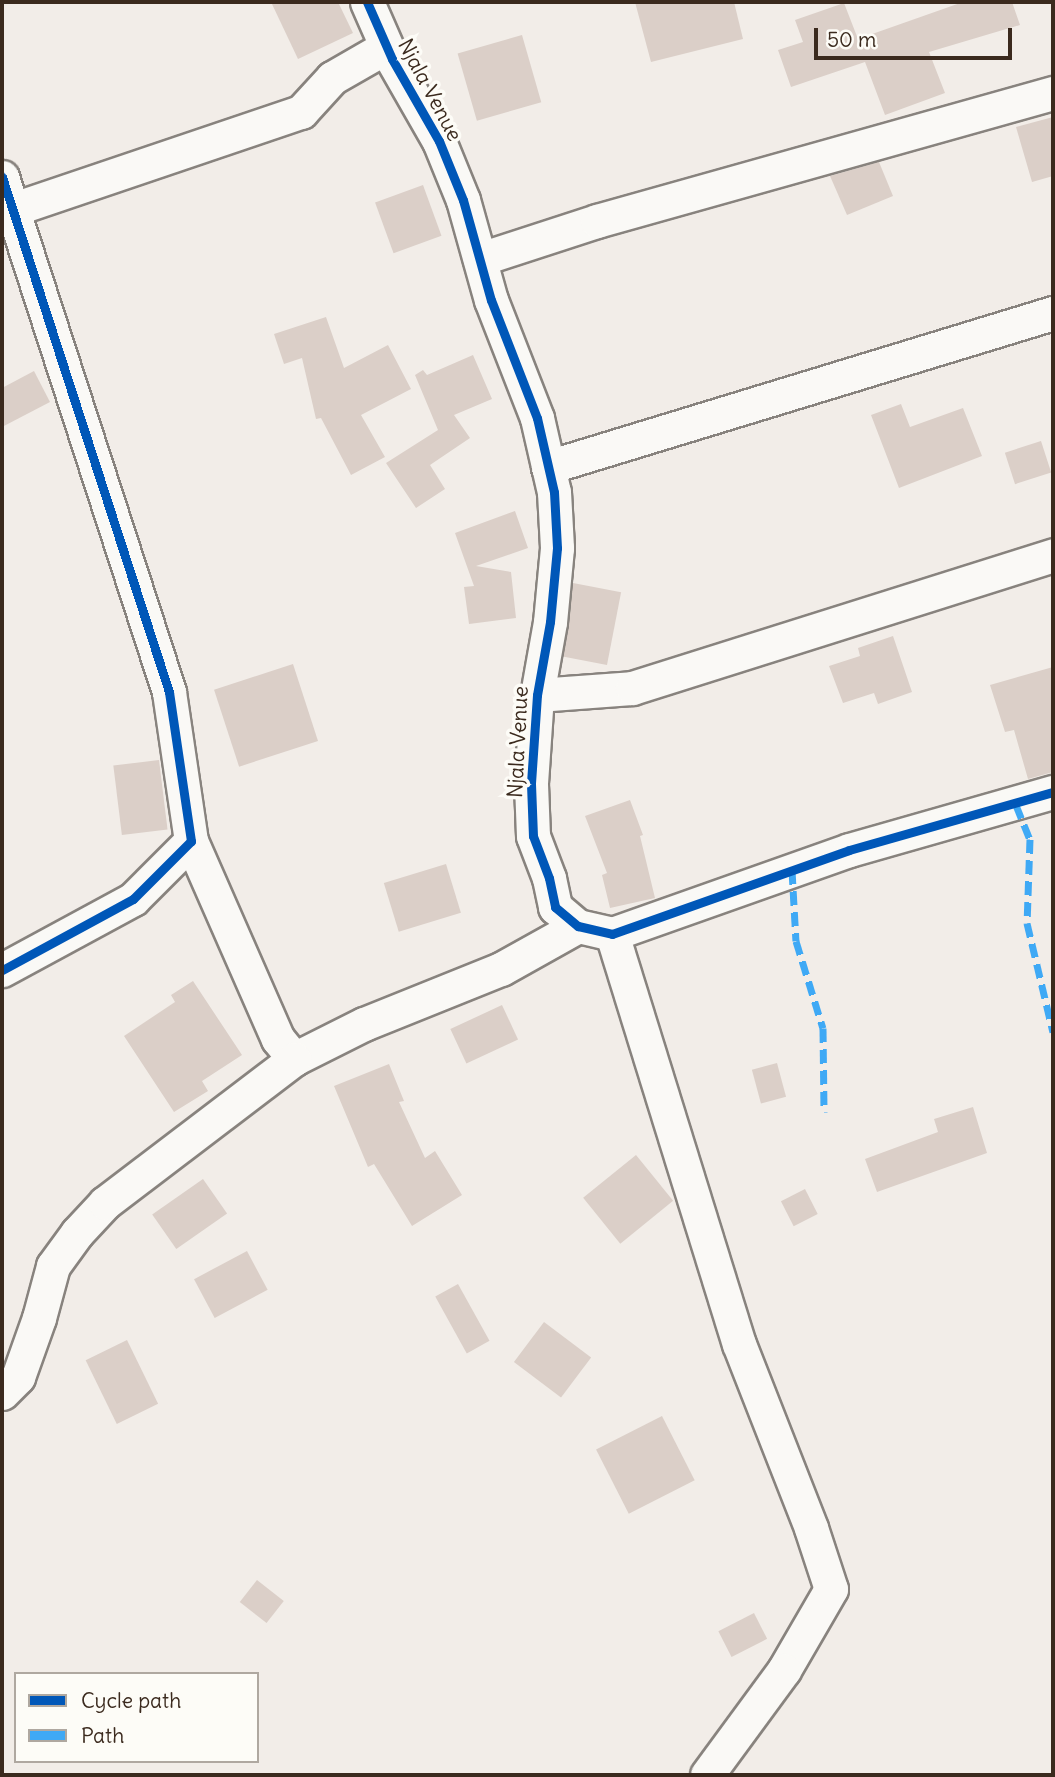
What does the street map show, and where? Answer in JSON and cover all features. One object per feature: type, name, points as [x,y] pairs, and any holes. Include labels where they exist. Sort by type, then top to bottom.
[{"type":"street","name":"Njala Venue","points":[[367,2],[386,47],[439,141],[463,200],[491,300],[537,418],[554,492],[557,548],[550,622],[537,695],[531,784],[533,836],[549,878],[555,907],[578,926]]},
{"type":"street","points":[[6,211],[300,112],[332,78],[386,47]]},
{"type":"street","points":[[480,259],[597,221],[1053,93]]},
{"type":"street","points":[[2,177],[6,211],[169,692],[191,841],[278,1039],[294,1059]]},
{"type":"street","points":[[548,467],[1053,313]]},
{"type":"street","points":[[537,695],[632,688],[1053,555]]},
{"type":"street","points":[[2,1393],[18,1377],[39,1318],[53,1266],[77,1233],[105,1203],[294,1059],[365,1024],[500,969],[578,926],[612,934],[849,850],[1053,792]]},
{"type":"street","points":[[2,970],[133,899],[191,841]]},
{"type":"street","points":[[612,934],[739,1344],[811,1528],[831,1589],[783,1670],[707,1775]]},
{"type":"building","points":[[271,2],[338,2],[353,33],[298,59]]},
{"type":"building","points":[[635,2],[734,2],[743,39],[651,62]]},
{"type":"building","points":[[963,2],[1012,2],[1020,25],[929,52],[945,93],[885,115],[865,62],[791,87],[778,50],[803,42],[795,20],[844,3],[858,39]]},
{"type":"building","points":[[522,35],[541,102],[477,121],[458,53]]},
{"type":"building","points":[[1053,117],[1053,176],[1032,182],[1016,127]]},
{"type":"building","points":[[879,162],[893,196],[847,215],[830,176]]},
{"type":"building","points":[[423,185],[441,236],[394,253],[375,202]]},
{"type":"building","points":[[326,317],[344,368],[388,345],[411,389],[361,415],[385,457],[351,475],[321,418],[316,419],[302,358],[284,364],[274,334]]},
{"type":"building","points":[[473,355],[492,399],[454,415],[470,438],[430,465],[445,489],[416,508],[386,463],[438,430],[415,375],[423,370],[427,375]]},
{"type":"building","points":[[34,371],[50,402],[2,427],[2,388]]},
{"type":"building","points":[[901,404],[910,427],[963,408],[982,456],[899,488],[871,415]]},
{"type":"building","points":[[1041,441],[1051,472],[1015,484],[1005,453]]},
{"type":"building","points":[[515,511],[528,548],[476,566],[511,572],[516,618],[469,624],[464,587],[474,586],[455,533]]},
{"type":"building","points":[[573,583],[621,592],[607,665],[559,656]]},
{"type":"building","points":[[893,636],[912,692],[878,704],[874,693],[843,703],[829,666],[860,656],[858,648]]},
{"type":"building","points":[[293,664],[318,741],[239,767],[214,690]]},
{"type":"building","points":[[1053,667],[1053,772],[1028,779],[1014,730],[1005,732],[990,685]]},
{"type":"building","points":[[159,760],[168,829],[122,835],[113,766]]},
{"type":"building","points":[[630,800],[643,835],[640,836],[655,898],[610,908],[602,875],[607,873],[585,816]]},
{"type":"building","points":[[446,864],[461,913],[399,932],[384,883]]},
{"type":"building","points":[[193,981],[242,1055],[202,1081],[208,1091],[174,1112],[124,1036],[175,1002],[171,995]]},
{"type":"building","points":[[502,1005],[518,1039],[466,1064],[450,1029]]},
{"type":"building","points":[[777,1063],[786,1097],[761,1104],[752,1070]]},
{"type":"building","points":[[389,1064],[404,1101],[399,1102],[425,1158],[435,1151],[462,1195],[412,1226],[374,1164],[368,1167],[334,1086]]},
{"type":"building","points":[[973,1107],[987,1153],[877,1192],[865,1159],[938,1132],[934,1119]]},
{"type":"building","points":[[636,1155],[673,1201],[620,1244],[583,1198]]},
{"type":"building","points":[[203,1179],[227,1213],[176,1249],[152,1215]]},
{"type":"building","points":[[805,1189],[818,1214],[794,1226],[781,1201]]},
{"type":"building","points":[[247,1251],[268,1290],[215,1318],[194,1279]]},
{"type":"building","points":[[458,1284],[490,1341],[467,1353],[435,1297]]},
{"type":"building","points":[[544,1322],[591,1358],[561,1397],[514,1362]]},
{"type":"building","points":[[127,1340],[158,1404],[117,1424],[86,1360]]},
{"type":"building","points":[[662,1416],[695,1480],[629,1514],[596,1450]]},
{"type":"building","points":[[257,1580],[284,1601],[267,1623],[240,1602]]},
{"type":"building","points":[[754,1613],[767,1639],[732,1657],[718,1631]]},
{"type":"marked path","points":[[1016,805],[1030,839],[1027,923],[1053,1032]]},
{"type":"marked path","points":[[792,870],[796,941],[823,1028],[824,1112]]},
{"type":"cycle path","points":[[367,2],[392,59],[439,141],[463,200],[491,300],[537,418],[554,492],[557,548],[550,622],[537,695],[531,784],[533,836],[549,878],[555,907],[578,926],[612,934],[849,850],[1053,792]]},
{"type":"cycle path","points":[[2,177],[169,692],[191,841],[133,899],[2,970]]}]
